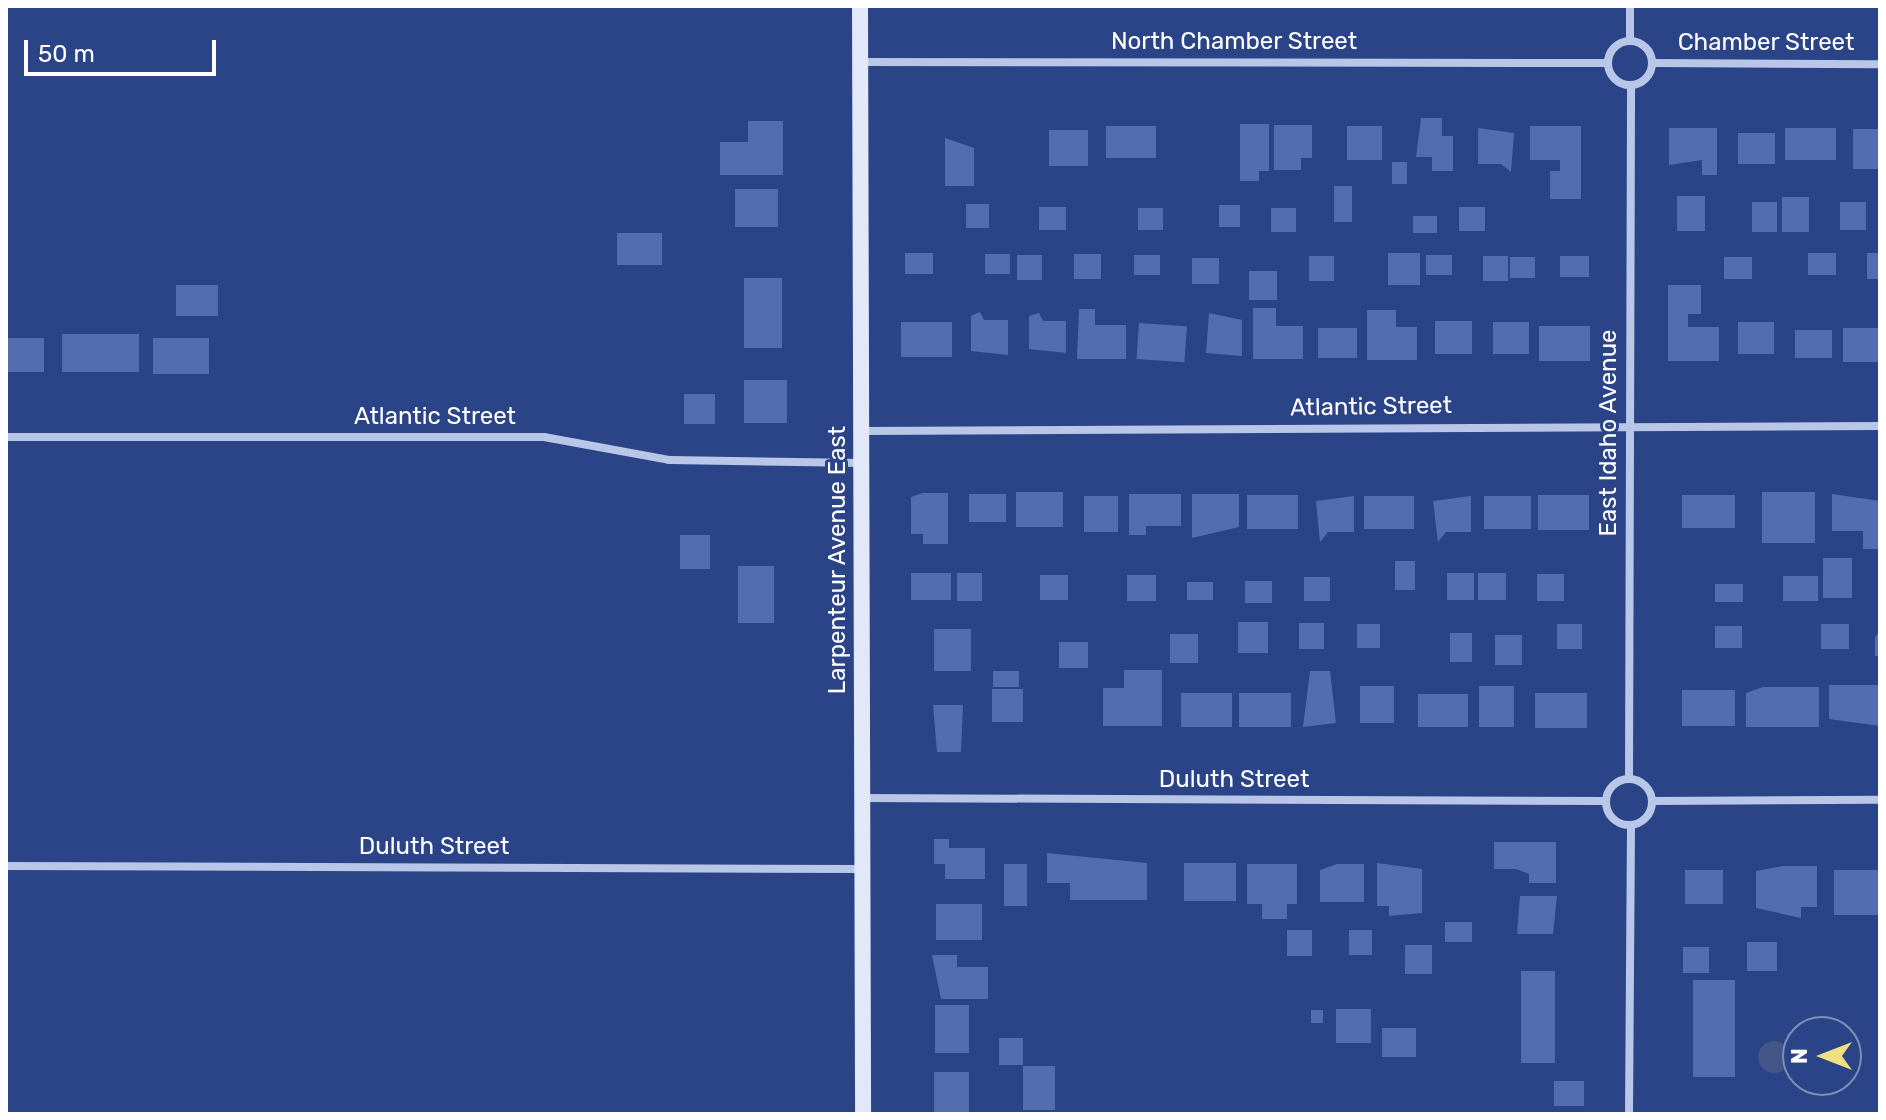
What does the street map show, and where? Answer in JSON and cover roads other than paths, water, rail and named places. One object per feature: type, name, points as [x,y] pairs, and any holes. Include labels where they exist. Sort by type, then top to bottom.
[{"type":"street","name":"Larpenteur Avenue East","points":[[860,6],[863,1114]]},
{"type":"street","points":[[1630,6],[1630,41]]},
{"type":"street","points":[[1630,41],[1648,50],[1652,63],[1644,81],[1631,86],[1617,82],[1607,63],[1612,50],[1630,41]]},
{"type":"street","name":"North Chamber Street","points":[[860,62],[1607,63]]},
{"type":"street","name":"Chamber Street","points":[[1652,63],[1880,64]]},
{"type":"street","name":"East Idaho Avenue","points":[[1629,779],[1631,86]]},
{"type":"street","name":"Atlantic Street","points":[[862,431],[1880,426]]},
{"type":"street","name":"Atlantic Street","points":[[6,437],[544,437],[669,460],[862,464]]},
{"type":"street","points":[[1629,779],[1642,783],[1652,801],[1644,820],[1631,825],[1616,821],[1606,801],[1616,783],[1629,779]]},
{"type":"street","name":"Duluth Street","points":[[862,798],[1606,801]]},
{"type":"street","points":[[1652,801],[1880,800]]},
{"type":"street","points":[[1629,1114],[1631,825]]},
{"type":"street","name":"Duluth Street","points":[[6,866],[862,869]]},
{"type":"water","points":[[1774,1041],[1780,1043],[1782,1070],[1774,1073],[1763,1068],[1758,1057],[1763,1046]]}]
